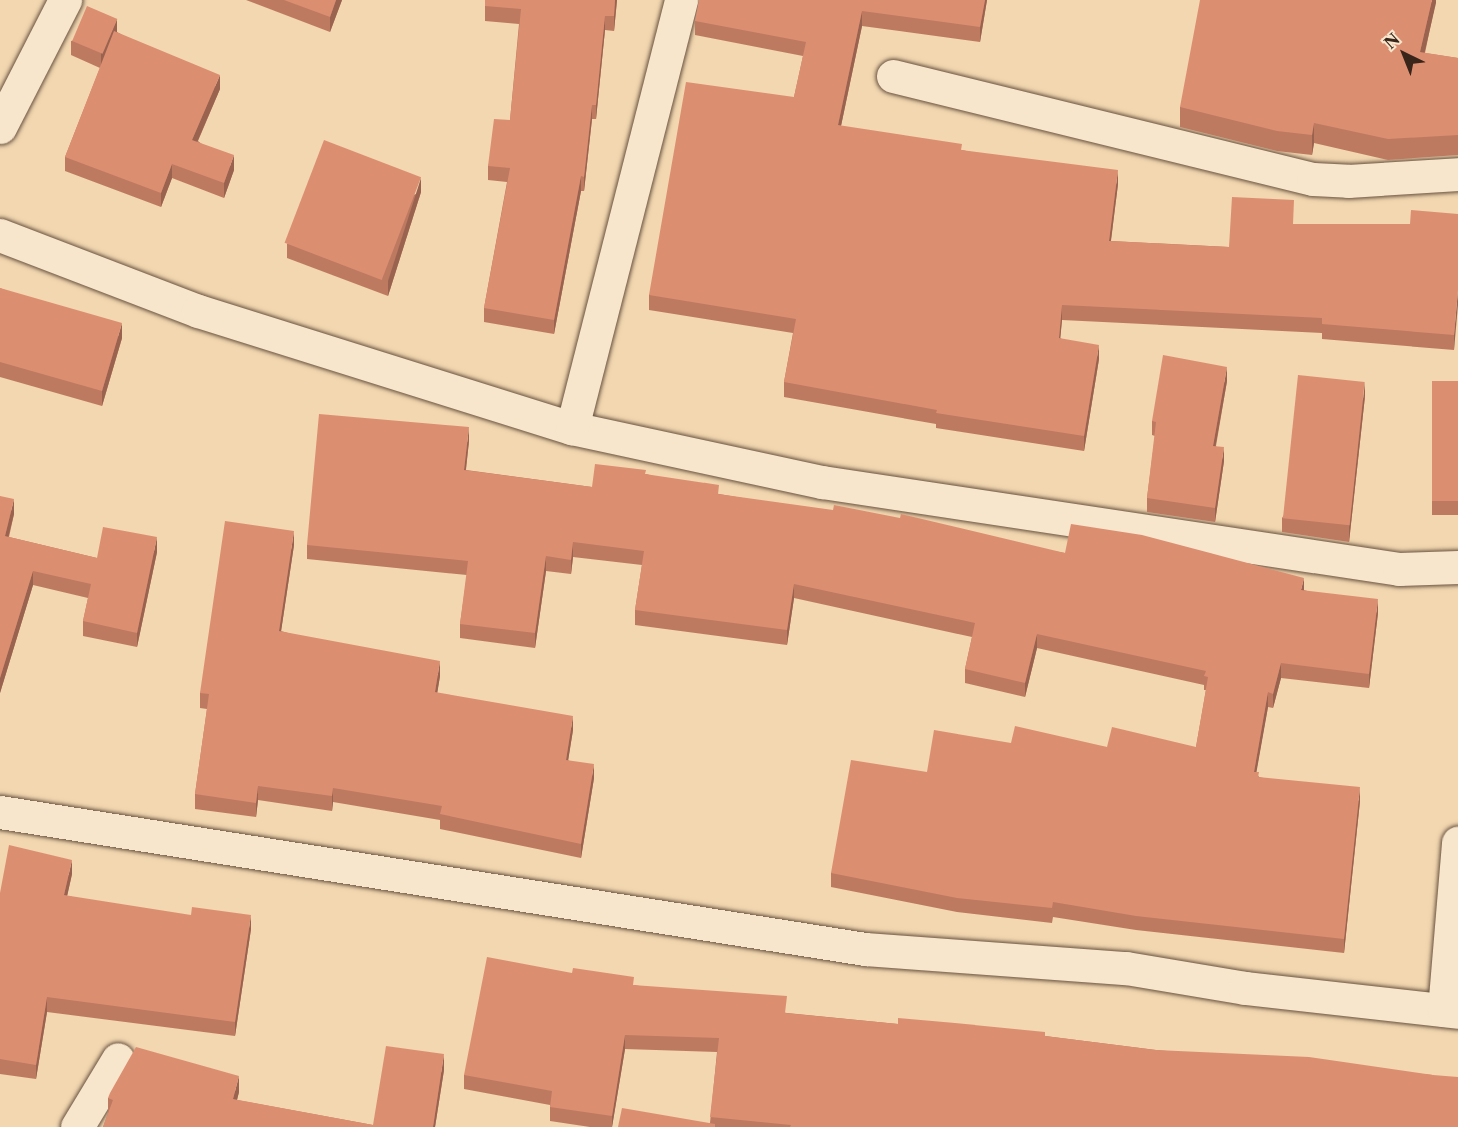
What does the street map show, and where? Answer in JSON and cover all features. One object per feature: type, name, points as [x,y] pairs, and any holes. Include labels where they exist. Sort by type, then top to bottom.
[{"type":"street","points":[[0,127],[65,0]]},
{"type":"street","points":[[572,428],[681,0]]},
{"type":"street","points":[[893,76],[1313,178],[1348,181],[1458,174]]},
{"type":"street","points":[[0,235],[198,310],[572,428],[845,485],[1399,569],[1458,567]]},
{"type":"street","points":[[0,812],[865,949],[1126,968],[1245,988],[1451,1011],[1458,843]]},
{"type":"street","points":[[77,1127],[118,1059]]},
{"type":"building","points":[[284,0],[336,0],[330,17]]},
{"type":"building","points":[[485,0],[615,0],[614,16],[605,16],[596,105],[592,105],[584,177],[581,176],[554,320],[484,308],[510,168],[488,166],[494,119],[510,120],[521,9],[485,6]]},
{"type":"building","points":[[699,0],[985,0],[980,27],[862,11],[838,125],[962,144],[961,150],[1118,170],[1109,241],[1229,247],[1232,197],[1294,200],[1293,224],[1410,224],[1411,210],[1458,214],[1458,290],[1454,335],[1322,324],[1322,318],[1062,305],[1059,338],[1099,345],[1084,436],[936,413],[937,410],[784,382],[796,319],[649,295],[686,82],[794,97],[806,42],[695,21]]},
{"type":"building","points":[[1200,0],[1432,0],[1420,52],[1458,58],[1458,135],[1388,139],[1314,123],[1312,135],[1277,131],[1180,107]]},
{"type":"building","points":[[87,6],[117,19],[103,54],[72,41]]},
{"type":"building","points":[[114,31],[220,75],[192,140],[234,155],[224,183],[172,164],[161,193],[65,157]]},
{"type":"building","points":[[324,140],[421,177],[382,280],[285,243]]},
{"type":"building","points":[[0,288],[122,323],[102,391],[0,362]]},
{"type":"building","points":[[1163,355],[1227,367],[1213,446],[1224,447],[1215,508],[1147,498],[1156,422],[1152,421]]},
{"type":"building","points":[[1298,375],[1365,382],[1350,525],[1283,518]]},
{"type":"building","points":[[1432,381],[1458,381],[1458,501],[1432,501]]},
{"type":"building","points":[[319,414],[469,427],[464,470],[592,487],[595,464],[646,470],[645,474],[719,485],[718,494],[833,510],[834,505],[900,518],[901,514],[1065,553],[1071,524],[1142,535],[1304,578],[1301,590],[1378,599],[1369,674],[1281,663],[1273,694],[1268,692],[1254,772],[1259,772],[1258,777],[1360,787],[1344,939],[1136,916],[1053,902],[1052,908],[957,898],[831,873],[851,760],[927,772],[934,730],[1011,743],[1015,726],[1107,747],[1112,727],[1196,747],[1208,677],[1204,676],[1206,671],[1037,634],[1025,683],[965,669],[975,623],[794,584],[787,630],[635,610],[644,551],[573,542],[571,560],[546,556],[535,633],[460,624],[468,561],[307,545]]},
{"type":"building","points":[[0,496],[14,499],[5,536],[97,558],[103,527],[157,537],[137,633],[83,621],[91,584],[33,571],[0,678]]},
{"type":"building","points":[[225,521],[294,531],[279,631],[440,661],[435,692],[573,716],[566,760],[594,764],[581,844],[440,814],[442,806],[333,788],[332,796],[258,786],[256,803],[195,794],[209,694],[200,693]]},
{"type":"building","points":[[9,845],[72,860],[64,895],[191,915],[192,907],[251,915],[235,1022],[47,997],[36,1065],[0,1059],[0,893]]},
{"type":"building","points":[[487,957],[572,973],[573,968],[634,977],[633,985],[787,996],[785,1013],[898,1024],[898,1018],[955,1023],[1045,1032],[1045,1036],[1156,1050],[1309,1057],[1458,1077],[1458,1127],[790,1127],[791,1125],[710,1117],[719,1038],[625,1035],[612,1116],[550,1107],[552,1091],[464,1075]]},
{"type":"building","points":[[386,1046],[444,1054],[433,1127],[103,1127],[113,1100],[108,1098],[110,1093],[136,1047],[239,1076],[233,1099],[373,1125]]},
{"type":"building","points":[[622,1108],[715,1124],[715,1127],[618,1127]]}]
